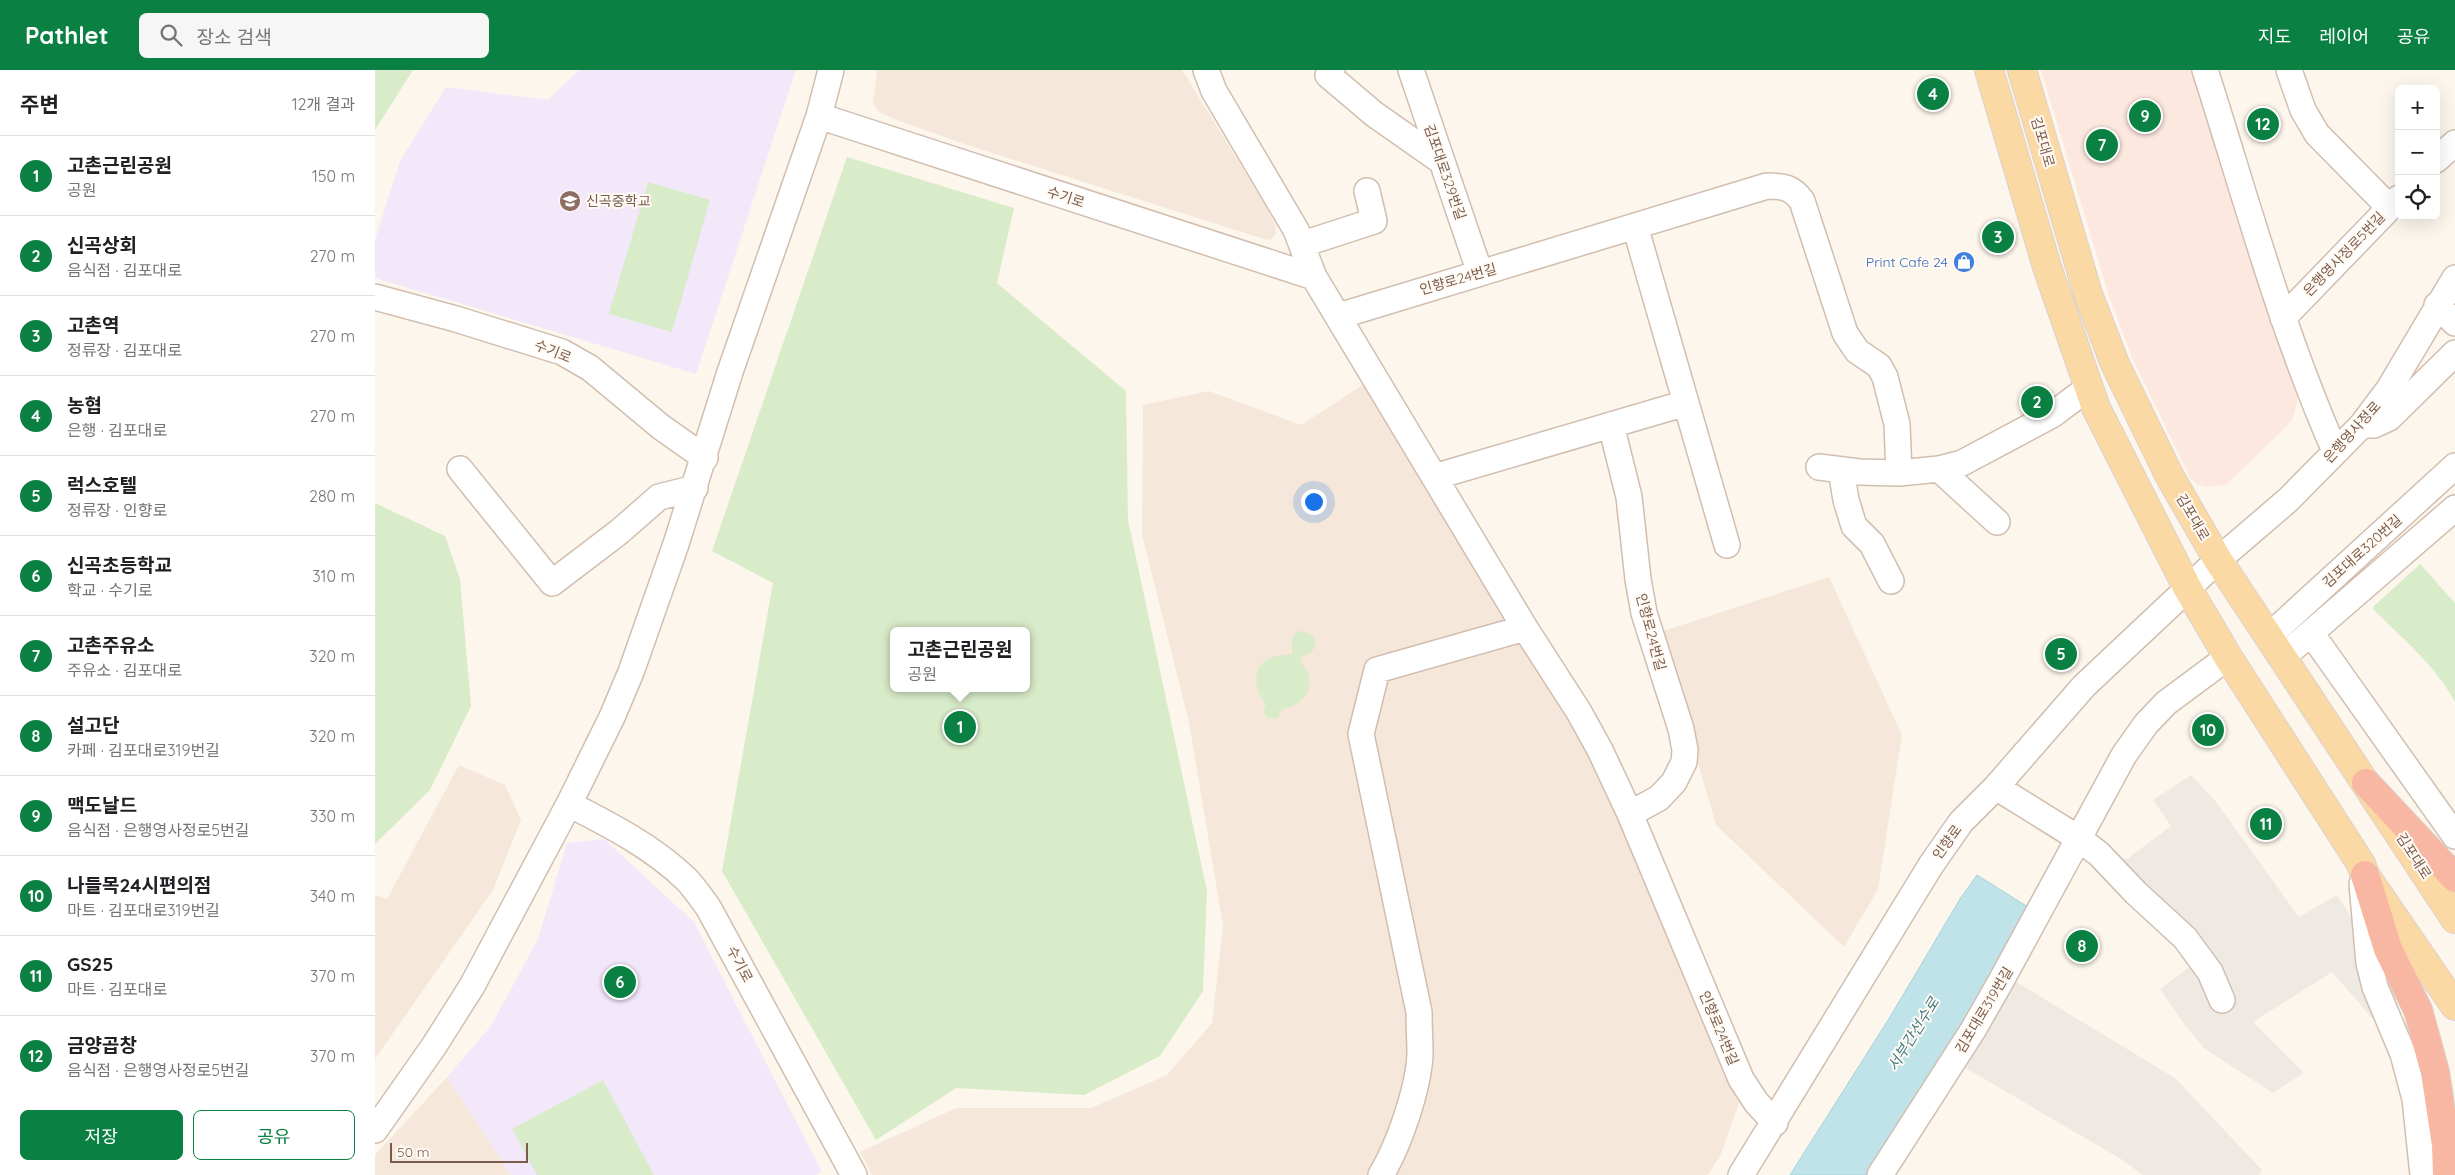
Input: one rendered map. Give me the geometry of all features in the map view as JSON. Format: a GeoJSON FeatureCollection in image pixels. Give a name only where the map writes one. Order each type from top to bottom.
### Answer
{"type":"FeatureCollection","features":[{"type":"Feature","properties":{"kind":"highway"},"geometry":{"type":"LineString","coordinates":[[2366,783],[2455,878]]}},
{"type":"Feature","properties":{"kind":"highway"},"geometry":{"type":"LineString","coordinates":[[2363,869],[2388,949],[2418,1010],[2435,1072],[2447,1145],[2447,1175]]}},
{"type":"Feature","properties":{"kind":"main road"},"geometry":{"type":"LineString","coordinates":[[1989,70],[2047,267],[2088,388],[2116,452],[2188,590],[2228,657],[2363,869],[2455,1006]]}},
{"type":"Feature","properties":{"kind":"main road","name":"김포대로"},"geometry":{"type":"LineString","coordinates":[[2023,70],[2088,294],[2115,364],[2170,477],[2218,560],[2455,919]]}},
{"type":"Feature","properties":{"kind":"street"},"geometry":{"type":"LineString","coordinates":[[375,1130],[472,986],[613,718],[631,672],[695,488],[730,372],[819,116],[831,70]]}},
{"type":"Feature","properties":{"kind":"street","name":"인향로24번길"},"geometry":{"type":"LineString","coordinates":[[1206,70],[1214,91],[1303,244],[1315,277],[1525,628],[1601,750],[1630,814],[1741,1079],[1756,1102],[1775,1123]]}},
{"type":"Feature","properties":{"kind":"street"},"geometry":{"type":"LineString","coordinates":[[1332,70],[1328,75],[1374,114],[1441,161]]}},
{"type":"Feature","properties":{"kind":"street","name":"김포대로329번길"},"geometry":{"type":"LineString","coordinates":[[1411,70],[1481,273]]}},
{"type":"Feature","properties":{"kind":"street"},"geometry":{"type":"LineString","coordinates":[[2205,70],[2301,371],[2335,451]]}},
{"type":"Feature","properties":{"kind":"street","name":"은행영사정로5번길"},"geometry":{"type":"LineString","coordinates":[[2283,318],[2394,203],[2317,134],[2303,110],[2289,70]]}},
{"type":"Feature","properties":{"kind":"street","name":"수기로"},"geometry":{"type":"LineString","coordinates":[[819,116],[1315,277]]}},
{"type":"Feature","properties":{"kind":"street"},"geometry":{"type":"LineString","coordinates":[[2440,156],[2455,143]]}},
{"type":"Feature","properties":{"kind":"street","name":"인향로24번길"},"geometry":{"type":"LineString","coordinates":[[1339,316],[1767,186],[1783,186],[1795,191],[1802,201],[1845,333],[1857,351],[1879,366],[1885,377],[1897,424],[1899,473]]}},
{"type":"Feature","properties":{"kind":"street"},"geometry":{"type":"LineString","coordinates":[[1303,244],[1374,221],[1367,191]]}},
{"type":"Feature","properties":{"kind":"street"},"geometry":{"type":"LineString","coordinates":[[1635,226],[1727,545]]}},
{"type":"Feature","properties":{"kind":"street","name":"은행영사정로"},"geometry":{"type":"LineString","coordinates":[[2218,560],[2288,500],[2361,425],[2389,389],[2437,305],[2455,278]]}},
{"type":"Feature","properties":{"kind":"street","name":"수기로"},"geometry":{"type":"LineString","coordinates":[[375,297],[455,318],[562,352],[590,368],[661,427],[705,458]]}},
{"type":"Feature","properties":{"kind":"street"},"geometry":{"type":"LineString","coordinates":[[2437,305],[2455,323]]}},
{"type":"Feature","properties":{"kind":"street"},"geometry":{"type":"LineString","coordinates":[[2361,425],[2374,425],[2389,418],[2455,353]]}},
{"type":"Feature","properties":{"kind":"street"},"geometry":{"type":"LineString","coordinates":[[1891,581],[1872,544],[1854,526],[1846,500],[1830,468],[1899,473],[1939,469],[1962,463],[2052,414],[2088,388]]}},
{"type":"Feature","properties":{"kind":"street"},"geometry":{"type":"LineString","coordinates":[[1435,477],[1686,403]]}},
{"type":"Feature","properties":{"kind":"street","name":"인향로24번길"},"geometry":{"type":"LineString","coordinates":[[1611,425],[1629,497],[1638,579],[1644,613],[1681,729],[1685,750],[1684,762],[1674,782],[1659,798],[1630,814]]}},
{"type":"Feature","properties":{"kind":"street","name":"김포대로320번길"},"geometry":{"type":"LineString","coordinates":[[2276,647],[2455,466]]}},
{"type":"Feature","properties":{"kind":"street"},"geometry":{"type":"LineString","coordinates":[[460,469],[552,583],[619,532],[659,497],[695,488]]}},
{"type":"Feature","properties":{"kind":"street"},"geometry":{"type":"LineString","coordinates":[[1939,469],[1997,522]]}},
{"type":"Feature","properties":{"kind":"street","name":"김포대로320번길"},"geometry":{"type":"LineString","coordinates":[[2276,647],[2311,633],[2455,508]]}},
{"type":"Feature","properties":{"kind":"street","name":"인향로"},"geometry":{"type":"LineString","coordinates":[[1741,1175],[1775,1123],[1931,865],[1961,822],[1996,787],[2084,686],[2218,560]]}},
{"type":"Feature","properties":{"kind":"street"},"geometry":{"type":"LineString","coordinates":[[1381,1175],[1409,1111],[1420,1048],[1419,1012],[1361,734],[1377,670],[1525,628]]}},
{"type":"Feature","properties":{"kind":"street"},"geometry":{"type":"LineString","coordinates":[[2311,633],[2455,836]]}},
{"type":"Feature","properties":{"kind":"street","name":"김포대로319번길"},"geometry":{"type":"LineString","coordinates":[[1880,1175],[1978,1022],[2039,915],[2078,838],[2124,755],[2146,724],[2167,703],[2228,657]]}},
{"type":"Feature","properties":{"kind":"street"},"geometry":{"type":"LineString","coordinates":[[1996,787],[2078,838],[2099,854],[2136,893],[2185,938],[2210,972],[2222,1000]]}},
{"type":"Feature","properties":{"kind":"street","name":"수기로"},"geometry":{"type":"LineString","coordinates":[[569,804],[621,832],[660,858],[687,880],[703,900],[726,937],[855,1175]]}},
{"type":"Feature","properties":{"kind":"street"},"geometry":{"type":"LineString","coordinates":[[2363,869],[2365,940],[2369,963],[2375,987],[2403,1054],[2415,1098],[2421,1133],[2423,1175]]}},
{"type":"Feature","properties":{"kind":"shaded area","name":"신곡중학교"},"geometry":{"type":"Polygon","coordinates":[[[579,70],[796,70],[696,374],[375,278],[375,240],[400,161],[446,87],[548,100],[579,70]]]}},
{"type":"Feature","properties":{"kind":"shaded area"},"geometry":{"type":"Polygon","coordinates":[[[877,70],[1182,70],[1265,204],[1276,227],[1276,233],[1272,239],[1267,240],[970,146],[894,119],[879,112],[873,103],[877,70]]]}},
{"type":"Feature","properties":{"kind":"shaded area"},"geometry":{"type":"Polygon","coordinates":[[[2041,70],[2192,70],[2298,399],[2293,418],[2285,428],[2227,484],[2208,487],[2199,485],[2191,479],[2133,360],[2109,296],[2041,70]]]}},
{"type":"Feature","properties":{"kind":"shaded area"},"geometry":{"type":"Polygon","coordinates":[[[1367,382],[1512,617],[1622,815],[1739,1103],[1721,1154],[1708,1175],[872,1175],[860,1152],[956,1108],[1091,1108],[1167,1075],[1212,1023],[1223,926],[1189,723],[1142,535],[1143,405],[1209,391],[1301,425],[1367,382]]]}},
{"type":"Feature","properties":{"kind":"shaded area"},"geometry":{"type":"Polygon","coordinates":[[[1829,577],[1902,735],[1878,889],[1844,947],[1716,825],[1660,632],[1829,577]]]}},
{"type":"Feature","properties":{"kind":"shaded area"},"geometry":{"type":"Polygon","coordinates":[[[459,765],[505,785],[521,820],[493,890],[375,1059],[375,895],[387,899],[459,765]]]}},
{"type":"Feature","properties":{"kind":"shaded area"},"geometry":{"type":"Polygon","coordinates":[[[2191,775],[2216,802],[2299,917],[2337,895],[2356,925],[2375,1018],[2372,1018],[2332,972],[2253,1022],[2304,1073],[2273,1093],[2204,1048],[2160,989],[2204,956],[2110,857],[2127,859],[2171,826],[2153,800],[2191,775]]]}},
{"type":"Feature","properties":{"kind":"shaded area"},"geometry":{"type":"Polygon","coordinates":[[[604,839],[694,922],[822,1172],[815,1175],[511,1175],[447,1077],[491,1026],[538,939],[567,843],[604,839]]]}},
{"type":"Feature","properties":{"kind":"shaded area"},"geometry":{"type":"Polygon","coordinates":[[[2008,977],[2175,1078],[2262,1170],[2259,1175],[2143,1175],[2121,1159],[1957,1063],[2008,977]]]}},
{"type":"Feature","properties":{"kind":"shaded area"},"geometry":{"type":"Polygon","coordinates":[[[447,1077],[511,1175],[375,1175],[375,1155],[447,1077]]]}},
{"type":"Feature","properties":{"kind":"green space"},"geometry":{"type":"Polygon","coordinates":[[[375,70],[413,70],[375,130],[375,70]]]}},
{"type":"Feature","properties":{"kind":"green space"},"geometry":{"type":"Polygon","coordinates":[[[847,157],[1014,208],[997,283],[1126,391],[1128,520],[1207,891],[1203,991],[1160,1056],[1084,1095],[956,1088],[876,1140],[722,871],[773,583],[712,551],[847,157]]]}},
{"type":"Feature","properties":{"kind":"green space"},"geometry":{"type":"Polygon","coordinates":[[[648,182],[710,200],[672,332],[609,314],[648,182]]]}},
{"type":"Feature","properties":{"kind":"green space"},"geometry":{"type":"Polygon","coordinates":[[[375,503],[445,536],[460,579],[471,706],[430,790],[375,844],[375,503]]]}},
{"type":"Feature","properties":{"kind":"green space"},"geometry":{"type":"Polygon","coordinates":[[[2420,564],[2455,603],[2455,702],[2429,665],[2373,607],[2420,564]]]}},
{"type":"Feature","properties":{"kind":"green space"},"geometry":{"type":"Polygon","coordinates":[[[1299,631],[1314,637],[1316,644],[1311,652],[1300,658],[1309,676],[1309,689],[1299,703],[1282,709],[1278,718],[1269,719],[1263,712],[1266,704],[1258,691],[1257,671],[1265,661],[1272,657],[1292,654],[1292,639],[1299,631]]]}},
{"type":"Feature","properties":{"kind":"green space"},"geometry":{"type":"Polygon","coordinates":[[[603,1080],[654,1175],[537,1175],[512,1129],[603,1080]]]}},
{"type":"Feature","properties":{"kind":"water","name":"서부간선수로"},"geometry":{"type":"Polygon","coordinates":[[[1977,875],[2028,907],[1961,1029],[1867,1175],[1790,1175],[1890,1017],[1960,899],[1977,875]]]}},
{"type":"Feature","properties":{"kind":"place","name":"농협"},"geometry":{"type":"Point","coordinates":[1933,94]}},
{"type":"Feature","properties":{"kind":"place","name":"맥도날드"},"geometry":{"type":"Point","coordinates":[2145,116]}},
{"type":"Feature","properties":{"kind":"place","name":"금양곱창"},"geometry":{"type":"Point","coordinates":[2263,124]}},
{"type":"Feature","properties":{"kind":"place","name":"고촌주유소"},"geometry":{"type":"Point","coordinates":[2102,145]}},
{"type":"Feature","properties":{"kind":"place","name":"신곡중학교"},"geometry":{"type":"Point","coordinates":[570,201]}},
{"type":"Feature","properties":{"kind":"place","name":"고촌역"},"geometry":{"type":"Point","coordinates":[1998,237]}},
{"type":"Feature","properties":{"kind":"place","name":"Print Cafe 24"},"geometry":{"type":"Point","coordinates":[1964,262]}},
{"type":"Feature","properties":{"kind":"place","name":"신곡상회"},"geometry":{"type":"Point","coordinates":[2037,402]}},
{"type":"Feature","properties":{"kind":"place","name":"럭스호텔"},"geometry":{"type":"Point","coordinates":[2061,654]}},
{"type":"Feature","properties":{"kind":"place","name":"고촌근린공원"},"geometry":{"type":"Point","coordinates":[960,727]}},
{"type":"Feature","properties":{"kind":"place","name":"나들목24시편의점"},"geometry":{"type":"Point","coordinates":[2208,730]}},
{"type":"Feature","properties":{"kind":"place","name":"GS25"},"geometry":{"type":"Point","coordinates":[2266,824]}},
{"type":"Feature","properties":{"kind":"place","name":"설고단"},"geometry":{"type":"Point","coordinates":[2082,946]}},
{"type":"Feature","properties":{"kind":"place","name":"신곡초등학교"},"geometry":{"type":"Point","coordinates":[620,982]}}]}
